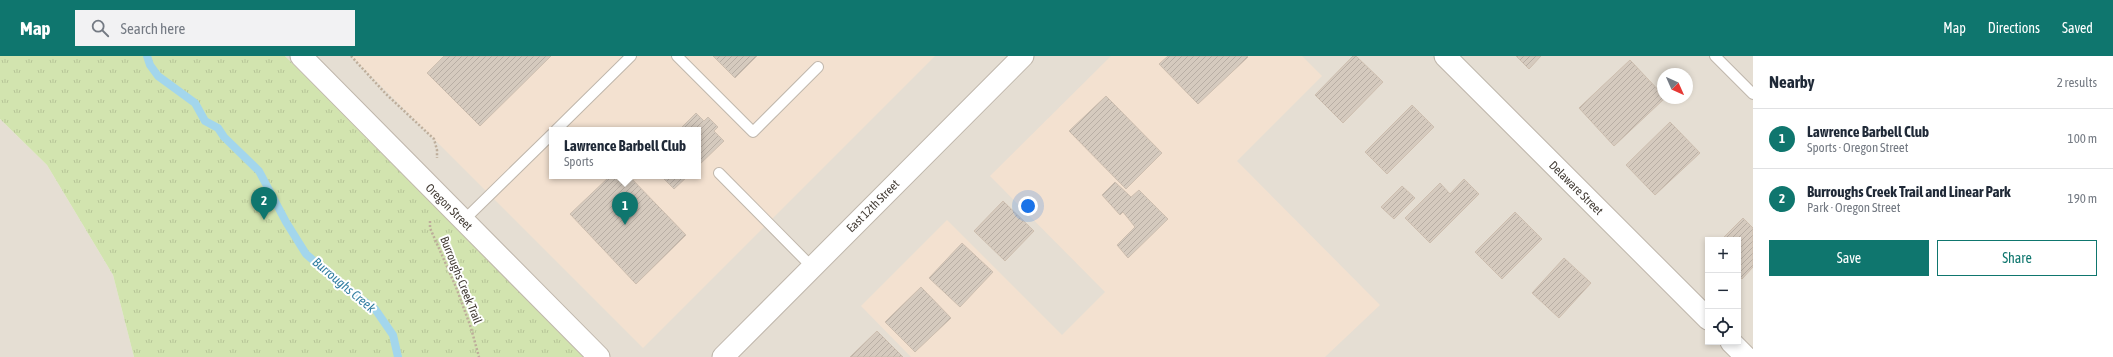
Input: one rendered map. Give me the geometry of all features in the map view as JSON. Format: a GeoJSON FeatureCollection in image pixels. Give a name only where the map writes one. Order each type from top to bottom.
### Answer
{"type":"FeatureCollection","features":[{"type":"Feature","properties":{"kind":"street","name":"Oregon Street"},"geometry":{"type":"LineString","coordinates":[[300,56],[599,357]]}},
{"type":"Feature","properties":{"kind":"street","name":"East 12th Street"},"geometry":{"type":"LineString","coordinates":[[723,357],[1023,56]]}},
{"type":"Feature","properties":{"kind":"street","name":"Delaware Street"},"geometry":{"type":"LineString","coordinates":[[1445,56],[1705,316]]}},
{"type":"Feature","properties":{"kind":"street"},"geometry":{"type":"LineString","coordinates":[[1734,345],[1746,357]]}},
{"type":"Feature","properties":{"kind":"lane"},"geometry":{"type":"LineString","coordinates":[[559,127],[631,56]]}},
{"type":"Feature","properties":{"kind":"lane"},"geometry":{"type":"LineString","coordinates":[[677,56],[753,132],[818,66]]}},
{"type":"Feature","properties":{"kind":"lane"},"geometry":{"type":"LineString","coordinates":[[1715,56],[1753,94]]}},
{"type":"Feature","properties":{"kind":"lane"},"geometry":{"type":"LineString","coordinates":[[463,221],[549,137]]}},
{"type":"Feature","properties":{"kind":"lane"},"geometry":{"type":"LineString","coordinates":[[719,173],[812,267]]}},
{"type":"Feature","properties":{"kind":"path"},"geometry":{"type":"LineString","coordinates":[[351,56],[386,94],[434,139],[437,150],[436,164]]}},
{"type":"Feature","properties":{"kind":"path","name":"Burroughs Creek Trail"},"geometry":{"type":"LineString","coordinates":[[430,215],[430,228],[456,287],[471,328],[479,357]]}},
{"type":"Feature","properties":{"kind":"shaded area"},"geometry":{"type":"Polygon","coordinates":[[[285,56],[1753,56],[1753,357],[584,357],[285,56]]]}},
{"type":"Feature","properties":{"kind":"shaded area"},"geometry":{"type":"Polygon","coordinates":[[[351,56],[935,56],[643,348],[351,56]]]}},
{"type":"Feature","properties":{"kind":"shaded area"},"geometry":{"type":"Polygon","coordinates":[[[1111,56],[1302,56],[1322,76],[1237,161],[1380,305],[1325,357],[911,357],[861,306],[947,220],[1062,335],[1105,292],[990,176],[1111,56]]]}},
{"type":"Feature","properties":{"kind":"shaded area"},"geometry":{"type":"Polygon","coordinates":[[[0,119],[47,165],[113,275],[134,357],[0,357],[0,119]]]}},
{"type":"Feature","properties":{"kind":"green space"},"geometry":{"type":"Polygon","coordinates":[[[0,56],[285,56],[584,357],[134,357],[113,275],[47,165],[0,119],[0,56]]]}},
{"type":"Feature","properties":{"kind":"building"},"geometry":{"type":"Polygon","coordinates":[[[444,56],[551,56],[480,126],[427,73],[444,56]]]}},
{"type":"Feature","properties":{"kind":"building"},"geometry":{"type":"Polygon","coordinates":[[[713,56],[757,56],[735,78],[713,56]]]}},
{"type":"Feature","properties":{"kind":"building"},"geometry":{"type":"Polygon","coordinates":[[[1168,56],[1248,57],[1198,104],[1159,64],[1168,56]]]}},
{"type":"Feature","properties":{"kind":"building"},"geometry":{"type":"Polygon","coordinates":[[[1353,56],[1356,56],[1383,82],[1343,123],[1315,95],[1353,56]]]}},
{"type":"Feature","properties":{"kind":"building"},"geometry":{"type":"Polygon","coordinates":[[[1516,56],[1541,56],[1529,69],[1516,56]]]}},
{"type":"Feature","properties":{"kind":"building"},"geometry":{"type":"Polygon","coordinates":[[[1630,60],[1657,89],[1657,104],[1659,104],[1614,146],[1579,108],[1630,60]]]}},
{"type":"Feature","properties":{"kind":"building"},"geometry":{"type":"Polygon","coordinates":[[[1106,96],[1162,153],[1126,189],[1069,131],[1106,96]]]}},
{"type":"Feature","properties":{"kind":"building"},"geometry":{"type":"Polygon","coordinates":[[[1412,105],[1434,127],[1387,174],[1365,152],[1412,105]]]}},
{"type":"Feature","properties":{"kind":"building"},"geometry":{"type":"Polygon","coordinates":[[[696,113],[704,121],[708,117],[718,127],[714,131],[724,141],[701,163],[701,127],[682,127],[696,113]]]}},
{"type":"Feature","properties":{"kind":"building"},"geometry":{"type":"Polygon","coordinates":[[[1670,122],[1700,153],[1655,195],[1626,165],[1670,122]]]}},
{"type":"Feature","properties":{"kind":"building"},"geometry":{"type":"Polygon","coordinates":[[[607,179],[632,179],[686,235],[636,284],[570,214],[607,179]]]}},
{"type":"Feature","properties":{"kind":"building"},"geometry":{"type":"Polygon","coordinates":[[[664,179],[685,179],[674,189],[664,179]]]}},
{"type":"Feature","properties":{"kind":"building"},"geometry":{"type":"Polygon","coordinates":[[[1464,179],[1479,194],[1430,243],[1405,218],[1440,183],[1450,194],[1464,179]]]}},
{"type":"Feature","properties":{"kind":"building"},"geometry":{"type":"Polygon","coordinates":[[[1115,182],[1131,197],[1139,190],[1168,219],[1128,258],[1117,245],[1135,227],[1123,212],[1120,215],[1102,195],[1115,182]]]}},
{"type":"Feature","properties":{"kind":"building"},"geometry":{"type":"Polygon","coordinates":[[[1402,186],[1415,198],[1394,219],[1381,207],[1402,186]]]}},
{"type":"Feature","properties":{"kind":"building"},"geometry":{"type":"Polygon","coordinates":[[[1003,201],[1034,231],[1005,261],[974,231],[1003,201]]]}},
{"type":"Feature","properties":{"kind":"building"},"geometry":{"type":"Polygon","coordinates":[[[1515,212],[1542,239],[1502,279],[1475,252],[1515,212]]]}},
{"type":"Feature","properties":{"kind":"building"},"geometry":{"type":"Polygon","coordinates":[[[1743,218],[1753,228],[1753,267],[1742,279],[1741,237],[1724,237],[1743,218]]]}},
{"type":"Feature","properties":{"kind":"building"},"geometry":{"type":"Polygon","coordinates":[[[962,243],[993,272],[960,307],[929,278],[962,243]]]}},
{"type":"Feature","properties":{"kind":"building"},"geometry":{"type":"Polygon","coordinates":[[[1564,258],[1591,283],[1559,318],[1532,293],[1564,258]]]}},
{"type":"Feature","properties":{"kind":"building"},"geometry":{"type":"Polygon","coordinates":[[[921,287],[951,318],[915,352],[885,322],[921,287]]]}},
{"type":"Feature","properties":{"kind":"building"},"geometry":{"type":"Polygon","coordinates":[[[877,331],[903,357],[850,357],[877,331]]]}},
{"type":"Feature","properties":{"kind":"waterway","name":"Burroughs Creek"},"geometry":{"type":"LineString","coordinates":[[147,56],[150,65],[158,76],[195,103],[205,121],[218,128],[224,137],[259,171],[286,222],[306,254],[344,287],[375,309],[393,335],[398,357]]}},
{"type":"Feature","properties":{"kind":"place","name":"Burroughs Creek Trail and Linear Park"},"geometry":{"type":"Point","coordinates":[264,220]}},
{"type":"Feature","properties":{"kind":"place","name":"Lawrence Barbell Club"},"geometry":{"type":"Point","coordinates":[625,225]}}]}
